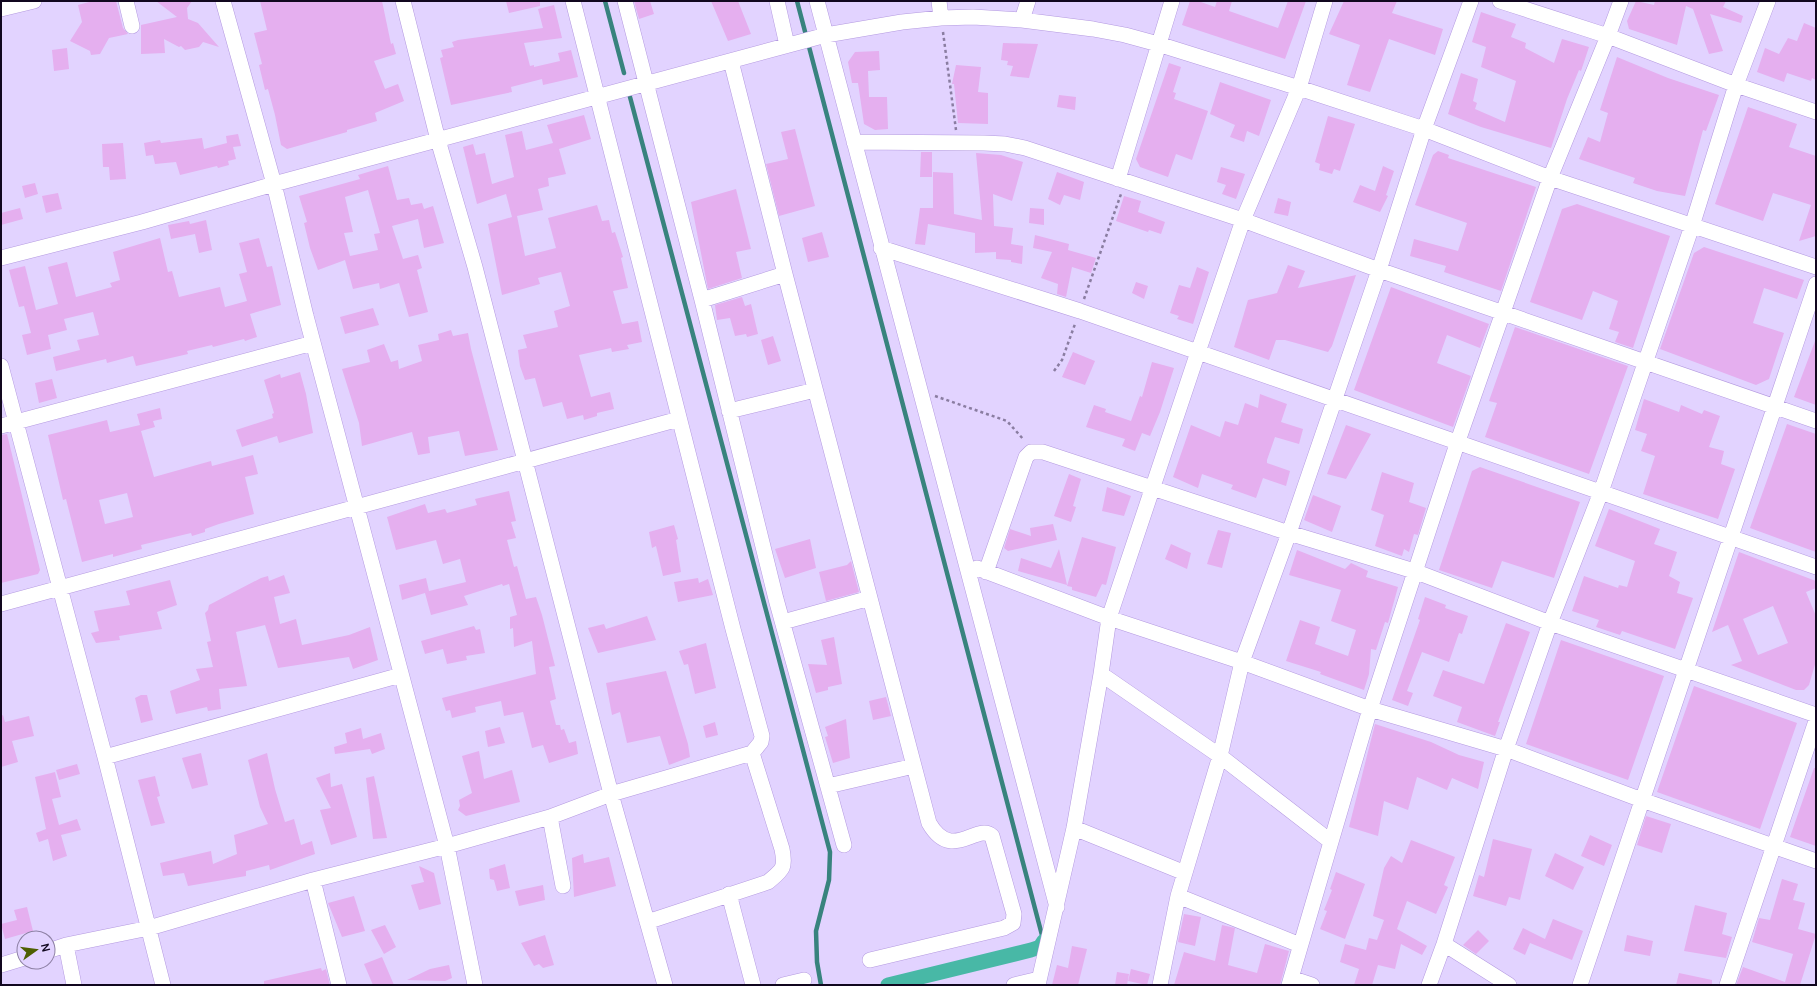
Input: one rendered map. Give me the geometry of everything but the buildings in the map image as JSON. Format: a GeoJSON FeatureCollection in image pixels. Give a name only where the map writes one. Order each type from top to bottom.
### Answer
{"type":"FeatureCollection","features":[{"type":"Feature","properties":{"kind":"street"},"geometry":{"type":"LineString","coordinates":[[1,9],[34,1]]}},
{"type":"Feature","properties":{"kind":"street"},"geometry":{"type":"LineString","coordinates":[[126,1],[132,26]]}},
{"type":"Feature","properties":{"kind":"street"},"geometry":{"type":"LineString","coordinates":[[223,1],[274,184],[313,343],[447,846],[475,985]]}},
{"type":"Feature","properties":{"kind":"street"},"geometry":{"type":"LineString","coordinates":[[403,1],[438,140],[476,267],[611,794],[665,985]]}},
{"type":"Feature","properties":{"kind":"street"},"geometry":{"type":"LineString","coordinates":[[56,948],[149,928],[313,880],[447,846],[550,817],[611,794],[752,752],[761,742],[762,736],[732,629],[573,1]]}},
{"type":"Feature","properties":{"kind":"street"},"geometry":{"type":"LineString","coordinates":[[625,1],[783,622],[844,845]]}},
{"type":"Feature","properties":{"kind":"street"},"geometry":{"type":"LineString","coordinates":[[777,1],[793,44]]}},
{"type":"Feature","properties":{"kind":"street"},"geometry":{"type":"LineString","coordinates":[[816,1],[822,36],[854,142],[1057,907]]}},
{"type":"Feature","properties":{"kind":"street"},"geometry":{"type":"LineString","coordinates":[[939,1],[941,18]]}},
{"type":"Feature","properties":{"kind":"street"},"geometry":{"type":"LineString","coordinates":[[1022,20],[1028,1]]}},
{"type":"Feature","properties":{"kind":"street"},"geometry":{"type":"LineString","coordinates":[[1122,180],[1158,44],[1172,1]]}},
{"type":"Feature","properties":{"kind":"street"},"geometry":{"type":"LineString","coordinates":[[1014,985],[1039,982],[1074,828],[1110,618],[1243,220],[1299,88],[1325,1]]}},
{"type":"Feature","properties":{"kind":"street"},"geometry":{"type":"LineString","coordinates":[[1160,985],[1178,896],[1220,756],[1242,662],[1335,400],[1379,270],[1424,129],[1471,1]]}},
{"type":"Feature","properties":{"kind":"street"},"geometry":{"type":"LineString","coordinates":[[1500,1],[1608,36],[1736,85],[1816,112]]}},
{"type":"Feature","properties":{"kind":"street"},"geometry":{"type":"LineString","coordinates":[[1312,985],[1290,981],[1370,709],[1414,571],[1458,441],[1550,178],[1608,36],[1620,1]]}},
{"type":"Feature","properties":{"kind":"street"},"geometry":{"type":"LineString","coordinates":[[1429,985],[1444,944],[1506,748],[1550,623],[1601,492],[1692,226],[1736,85],[1768,1]]}},
{"type":"Feature","properties":{"kind":"street"},"geometry":{"type":"LineString","coordinates":[[1,258],[142,222],[274,184],[822,36],[902,22],[941,18],[1022,20],[1093,29],[1158,44],[1424,129],[1550,178],[1816,267]]}},
{"type":"Feature","properties":{"kind":"street"},"geometry":{"type":"LineString","coordinates":[[731,61],[815,390],[927,816],[934,831],[942,838],[952,842],[984,833],[992,836],[1014,914],[1013,923],[1004,928],[870,960]]}},
{"type":"Feature","properties":{"kind":"street"},"geometry":{"type":"LineString","coordinates":[[854,142],[958,142],[1005,144],[1025,148],[1243,220],[1379,270],[1816,420]]}},
{"type":"Feature","properties":{"kind":"street"},"geometry":{"type":"LineString","coordinates":[[881,248],[1080,311],[1335,400],[1458,441],[1816,567]]}},
{"type":"Feature","properties":{"kind":"street"},"geometry":{"type":"LineString","coordinates":[[702,300],[785,274]]}},
{"type":"Feature","properties":{"kind":"street"},"geometry":{"type":"LineString","coordinates":[[1580,985],[1816,284]]}},
{"type":"Feature","properties":{"kind":"street"},"geometry":{"type":"LineString","coordinates":[[8,424],[313,343]]}},
{"type":"Feature","properties":{"kind":"street"},"geometry":{"type":"LineString","coordinates":[[1,366],[8,424],[60,588],[163,985]]}},
{"type":"Feature","properties":{"kind":"street"},"geometry":{"type":"LineString","coordinates":[[729,411],[815,390]]}},
{"type":"Feature","properties":{"kind":"street"},"geometry":{"type":"LineString","coordinates":[[1,604],[679,419]]}},
{"type":"Feature","properties":{"kind":"street"},"geometry":{"type":"LineString","coordinates":[[986,572],[1026,457],[1031,452],[1043,452],[1289,533],[1414,571],[1550,623],[1816,715]]}},
{"type":"Feature","properties":{"kind":"street"},"geometry":{"type":"LineString","coordinates":[[966,563],[986,572],[1110,618],[1242,662],[1370,709],[1506,748],[1642,800],[1816,861]]}},
{"type":"Feature","properties":{"kind":"street"},"geometry":{"type":"LineString","coordinates":[[783,622],[870,598]]}},
{"type":"Feature","properties":{"kind":"street"},"geometry":{"type":"LineString","coordinates":[[105,757],[401,674]]}},
{"type":"Feature","properties":{"kind":"street"},"geometry":{"type":"LineString","coordinates":[[1101,674],[1220,756],[1330,841]]}},
{"type":"Feature","properties":{"kind":"street"},"geometry":{"type":"LineString","coordinates":[[1727,985],[1816,721]]}},
{"type":"Feature","properties":{"kind":"street"},"geometry":{"type":"LineString","coordinates":[[647,922],[768,882],[782,870],[785,862],[752,752]]}},
{"type":"Feature","properties":{"kind":"street"},"geometry":{"type":"LineString","coordinates":[[828,786],[914,766]]}},
{"type":"Feature","properties":{"kind":"street"},"geometry":{"type":"LineString","coordinates":[[550,817],[563,886]]}},
{"type":"Feature","properties":{"kind":"street"},"geometry":{"type":"LineString","coordinates":[[1074,828],[1185,873]]}},
{"type":"Feature","properties":{"kind":"street"},"geometry":{"type":"LineString","coordinates":[[313,880],[339,985]]}},
{"type":"Feature","properties":{"kind":"street"},"geometry":{"type":"LineString","coordinates":[[729,894],[753,985]]}},
{"type":"Feature","properties":{"kind":"street"},"geometry":{"type":"LineString","coordinates":[[1178,896],[1300,945]]}},
{"type":"Feature","properties":{"kind":"street"},"geometry":{"type":"LineString","coordinates":[[1444,944],[1509,985]]}},
{"type":"Feature","properties":{"kind":"street"},"geometry":{"type":"LineString","coordinates":[[66,945],[74,985]]}},
{"type":"Feature","properties":{"kind":"street"},"geometry":{"type":"LineString","coordinates":[[1,966],[16,961]]}},
{"type":"Feature","properties":{"kind":"street"},"geometry":{"type":"LineString","coordinates":[[783,985],[804,980]]}},
{"type":"Feature","properties":{"kind":"path"},"geometry":{"type":"LineString","coordinates":[[941,18],[958,142]]}},
{"type":"Feature","properties":{"kind":"path"},"geometry":{"type":"LineString","coordinates":[[1054,371],[1062,360],[1080,311],[1122,180]]}},
{"type":"Feature","properties":{"kind":"path"},"geometry":{"type":"LineString","coordinates":[[920,390],[1007,421],[1021,435],[1031,452]]}},
{"type":"Feature","properties":{"kind":"waterway"},"geometry":{"type":"LineString","coordinates":[[605,1],[624,73]]}},
{"type":"Feature","properties":{"kind":"waterway"},"geometry":{"type":"LineString","coordinates":[[797,1],[1043,939]]}},
{"type":"Feature","properties":{"kind":"waterway"},"geometry":{"type":"LineString","coordinates":[[630,97],[830,852],[829,880],[816,931],[817,962],[821,985]]}},
{"type":"Feature","properties":{"kind":"waterway"},"geometry":{"type":"LineString","coordinates":[[888,985],[1031,950],[1040,947],[1044,941]]}}]}
